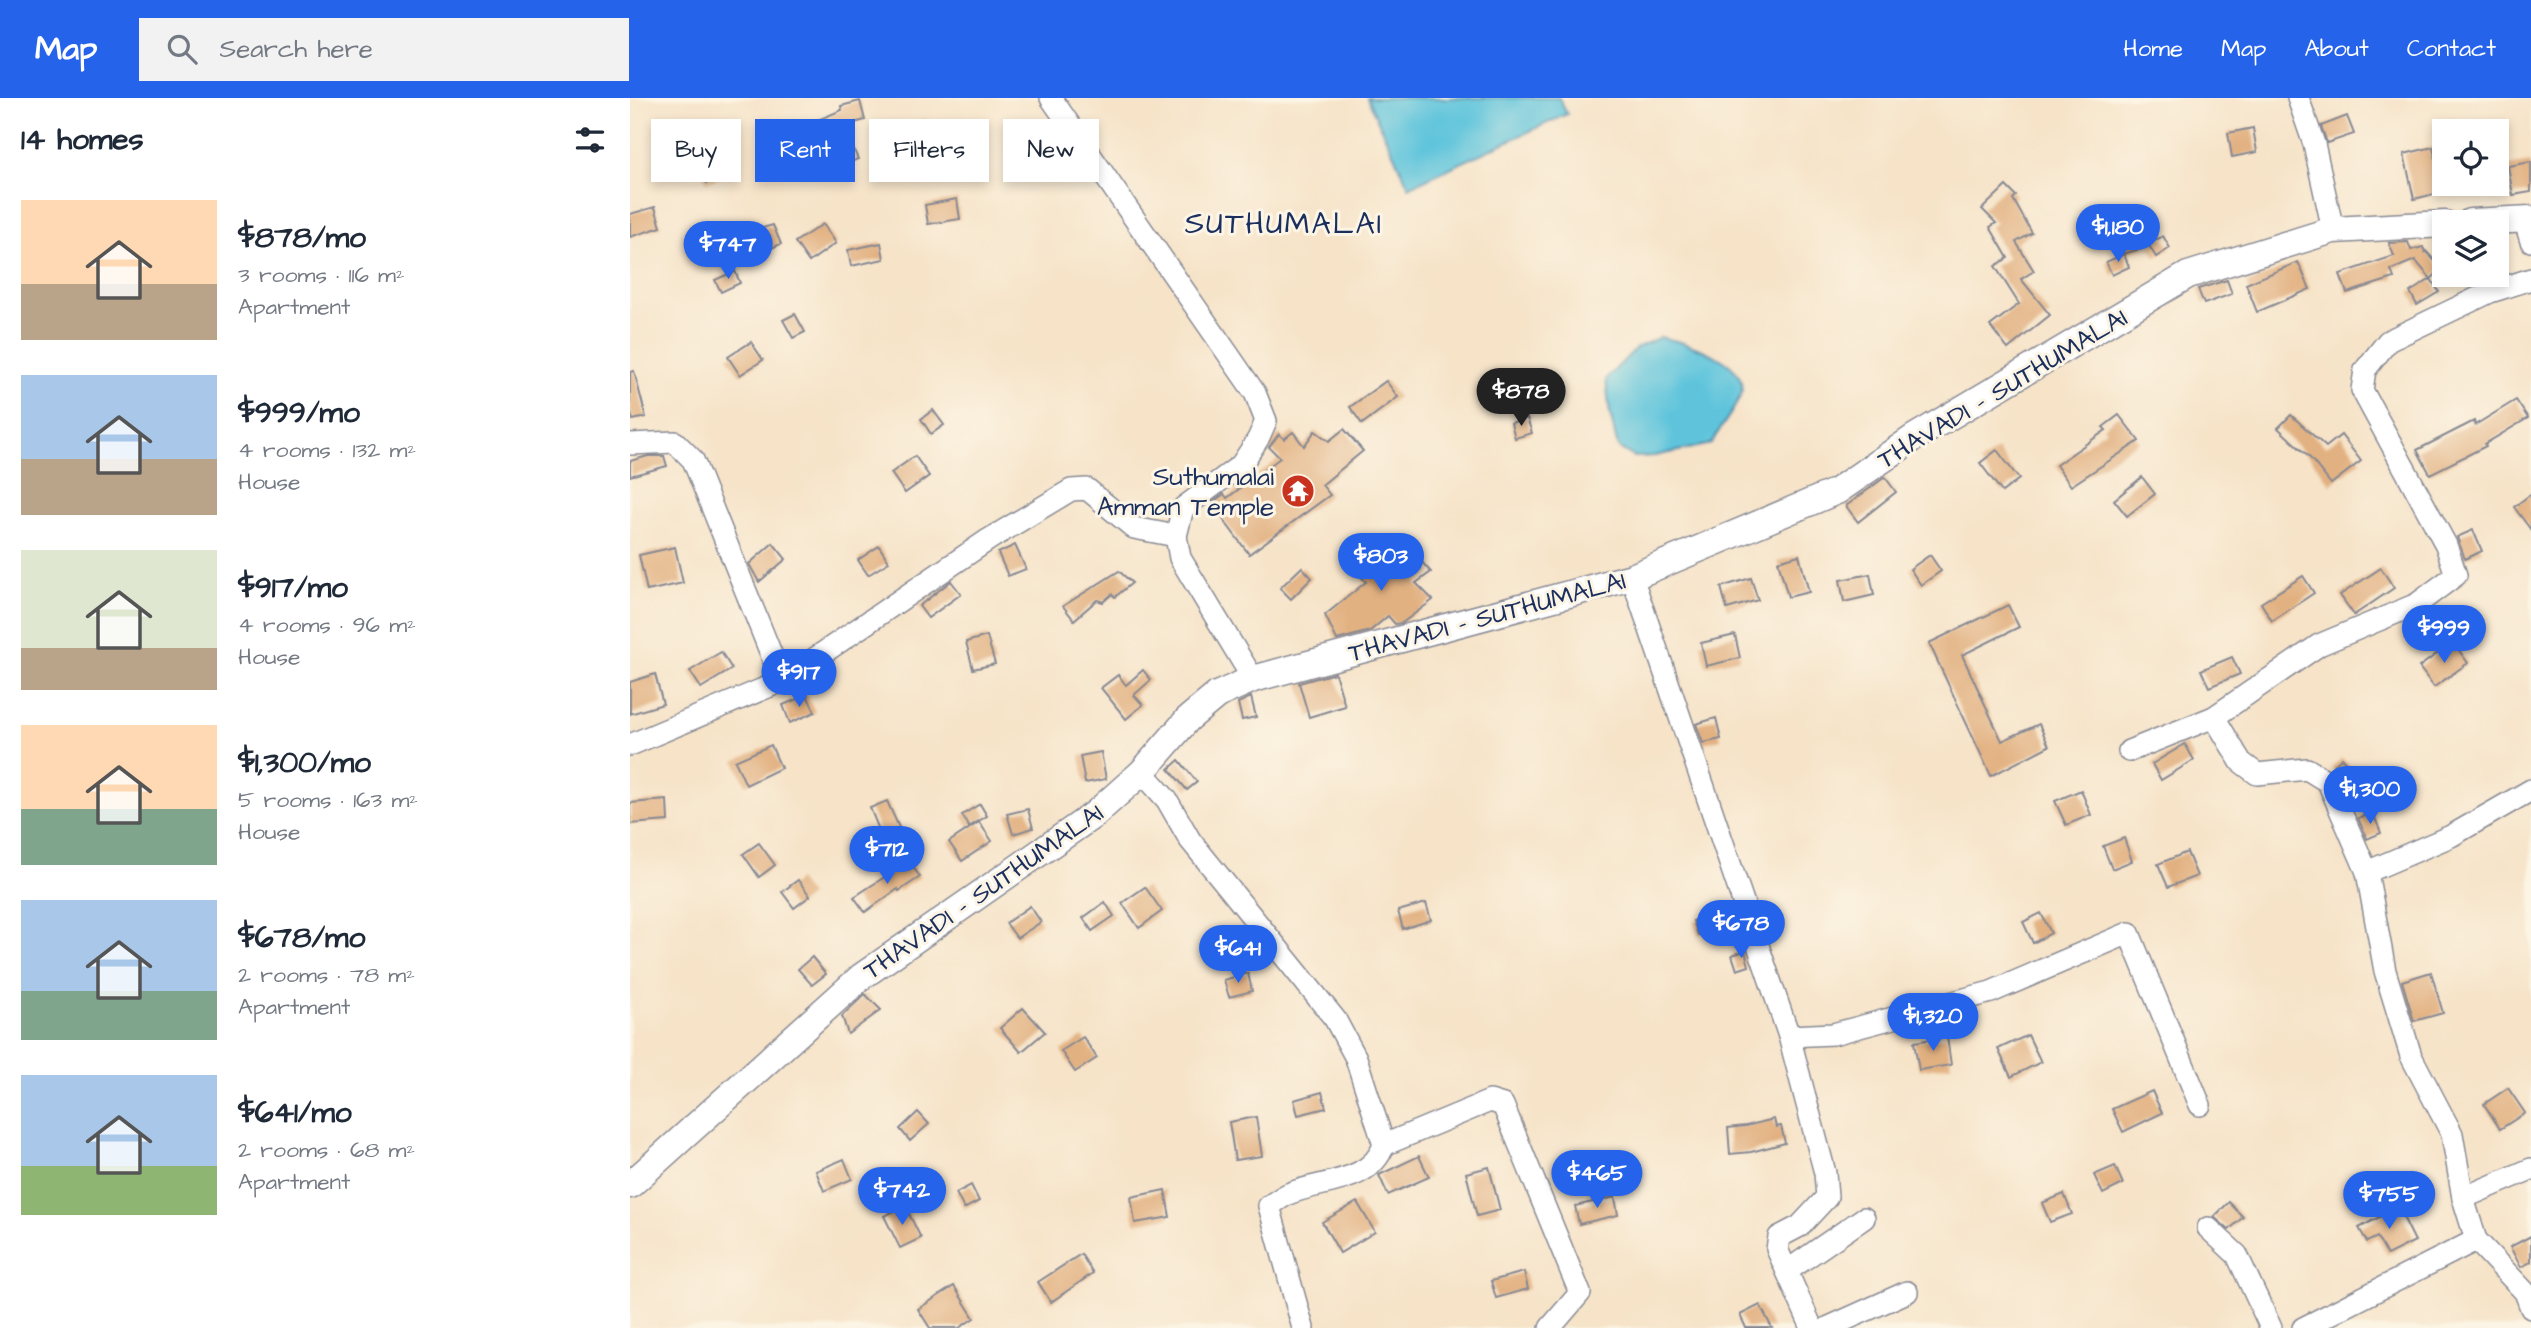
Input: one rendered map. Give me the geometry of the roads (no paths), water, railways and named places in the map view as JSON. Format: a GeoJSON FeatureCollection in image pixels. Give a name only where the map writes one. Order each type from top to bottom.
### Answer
{"type":"FeatureCollection","features":[{"type":"Feature","properties":{"kind":"main road","name":"THAVADI - SUTHUMALAI"},"geometry":{"type":"LineString","coordinates":[[630,1185],[861,977],[1095,814],[1142,772],[1188,719],[1217,695],[1253,679],[1632,577],[1837,491],[1915,437],[2188,275],[2333,230],[2432,225]]}},
{"type":"Feature","properties":{"kind":"main road"},"geometry":{"type":"LineString","coordinates":[[2509,225],[2529,226]]}},
{"type":"Feature","properties":{"kind":"street"},"geometry":{"type":"LineString","coordinates":[[1051,98],[1255,393],[1266,421],[1241,465],[1183,508],[1176,536],[1180,558],[1253,679]]}},
{"type":"Feature","properties":{"kind":"street"},"geometry":{"type":"LineString","coordinates":[[2298,98],[2314,144],[2333,230]]}},
{"type":"Feature","properties":{"kind":"street"},"geometry":{"type":"LineString","coordinates":[[2129,751],[2214,717],[2319,645],[2417,604],[2456,575],[2446,545],[2362,390],[2365,370],[2388,341],[2490,292],[2531,279]]}},
{"type":"Feature","properties":{"kind":"street"},"geometry":{"type":"LineString","coordinates":[[630,444],[675,442],[693,460],[782,681]]}},
{"type":"Feature","properties":{"kind":"street"},"geometry":{"type":"LineString","coordinates":[[630,745],[782,681],[988,540],[1071,490],[1087,489],[1134,528],[1176,536]]}},
{"type":"Feature","properties":{"kind":"street"},"geometry":{"type":"LineString","coordinates":[[1632,577],[1789,1036],[1825,1172],[1827,1197],[1800,1226],[1779,1237],[1777,1249],[1812,1328]]}},
{"type":"Feature","properties":{"kind":"street"},"geometry":{"type":"LineString","coordinates":[[2214,717],[2241,762],[2257,774],[2307,769],[2328,782],[2367,873],[2385,971],[2411,1056],[2452,1134],[2463,1198],[2476,1240],[2525,1292],[2531,1308]]}},
{"type":"Feature","properties":{"kind":"street"},"geometry":{"type":"LineString","coordinates":[[1142,772],[1167,800],[1190,840],[1335,1019],[1356,1058],[1384,1145],[1379,1159],[1355,1176],[1287,1194],[1269,1206],[1303,1328]]}},
{"type":"Feature","properties":{"kind":"street"},"geometry":{"type":"LineString","coordinates":[[2367,873],[2451,836],[2531,790]]}},
{"type":"Feature","properties":{"kind":"street"},"geometry":{"type":"LineString","coordinates":[[1789,1036],[1833,1034],[1991,992],[2129,933],[2200,1105]]}},
{"type":"Feature","properties":{"kind":"street"},"geometry":{"type":"LineString","coordinates":[[1384,1145],[1490,1101],[1503,1105],[1580,1293],[1550,1328]]}},
{"type":"Feature","properties":{"kind":"street"},"geometry":{"type":"LineString","coordinates":[[2463,1198],[2531,1169]]}},
{"type":"Feature","properties":{"kind":"street"},"geometry":{"type":"LineString","coordinates":[[1787,1271],[1864,1217]]}},
{"type":"Feature","properties":{"kind":"street"},"geometry":{"type":"LineString","coordinates":[[2208,1228],[2237,1255],[2271,1328]]}},
{"type":"Feature","properties":{"kind":"street"},"geometry":{"type":"LineString","coordinates":[[2303,1328],[2476,1240]]}},
{"type":"Feature","properties":{"kind":"street"},"geometry":{"type":"LineString","coordinates":[[1827,1328],[1907,1292]]}},
{"type":"Feature","properties":{"kind":"water"},"geometry":{"type":"Polygon","coordinates":[[[1367,98],[1559,98],[1567,114],[1409,187],[1367,98]]]}},
{"type":"Feature","properties":{"kind":"water"},"geometry":{"type":"Polygon","coordinates":[[[1660,337],[1714,355],[1727,364],[1737,373],[1742,384],[1740,397],[1711,444],[1655,456],[1634,457],[1618,447],[1610,414],[1606,379],[1636,348],[1660,337]]]}},
{"type":"Feature","properties":{"kind":"place","name":"Suthumalai Amman Temple"},"geometry":{"type":"Point","coordinates":[1298,491]}},
{"type":"Feature","properties":{"kind":"district","name":"SUTHUMALAI"},"geometry":{"type":"Point","coordinates":[1284,223]}}]}
